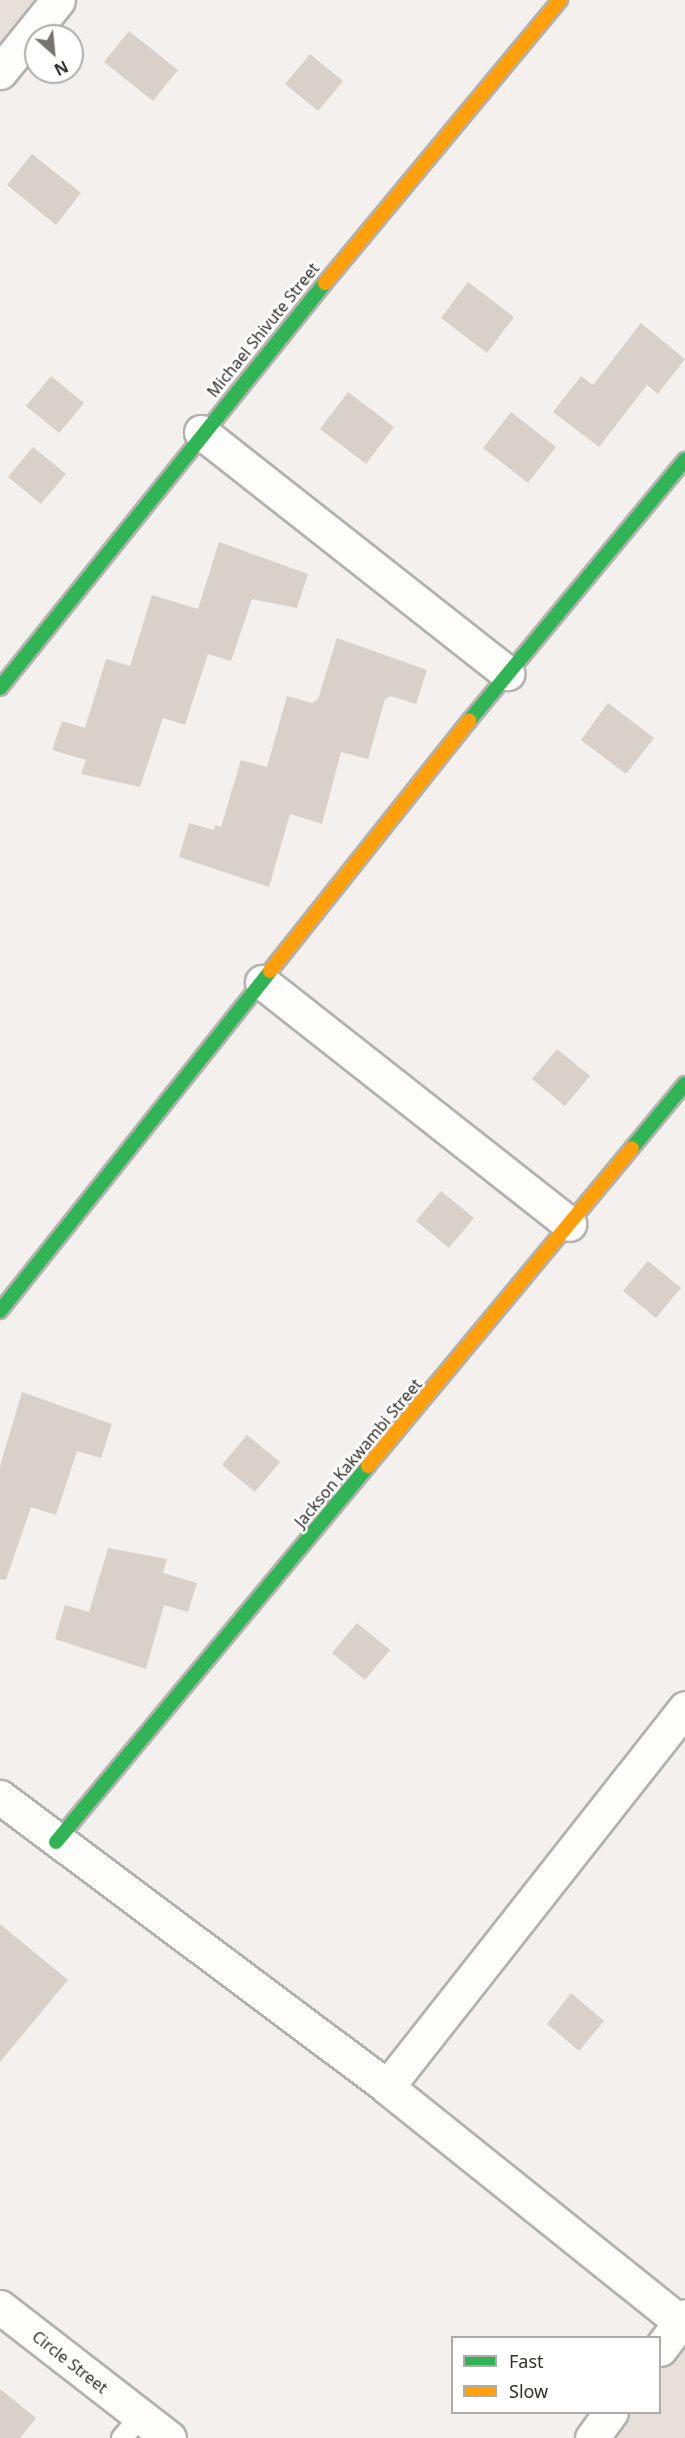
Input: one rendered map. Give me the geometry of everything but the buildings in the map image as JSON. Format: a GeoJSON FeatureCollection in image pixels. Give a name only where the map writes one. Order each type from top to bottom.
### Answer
{"type":"FeatureCollection","features":[{"type":"Feature","properties":{"kind":"street"},"geometry":{"type":"LineString","coordinates":[[0,72],[58,0]]}},
{"type":"Feature","properties":{"kind":"street","name":"Michael Shivute Street"},"geometry":{"type":"LineString","coordinates":[[0,688],[201,432],[560,0]]}},
{"type":"Feature","properties":{"kind":"street"},"geometry":{"type":"LineString","coordinates":[[201,432],[507,673]]}},
{"type":"Feature","properties":{"kind":"street"},"geometry":{"type":"LineString","coordinates":[[0,1311],[507,673],[685,459]]}},
{"type":"Feature","properties":{"kind":"street"},"geometry":{"type":"LineString","coordinates":[[262,982],[569,1224]]}},
{"type":"Feature","properties":{"kind":"street","name":"Jackson Kakwambi Street"},"geometry":{"type":"LineString","coordinates":[[56,1842],[685,1084]]}},
{"type":"Feature","properties":{"kind":"street"},"geometry":{"type":"LineString","coordinates":[[387,2087],[685,1708]]}},
{"type":"Feature","properties":{"kind":"street"},"geometry":{"type":"LineString","coordinates":[[0,1797],[56,1842],[387,2087],[682,2319],[661,2348]]}},
{"type":"Feature","properties":{"kind":"street","name":"Circle Street"},"geometry":{"type":"LineString","coordinates":[[0,2307],[131,2427],[169,2438]]}},
{"type":"Feature","properties":{"kind":"street"},"geometry":{"type":"LineString","coordinates":[[592,2438],[610,2414]]}},
{"type":"Feature","properties":{"kind":"shaded area"},"geometry":{"type":"Polygon","coordinates":[[[0,0],[58,0],[39,24],[24,24],[24,42],[0,72],[0,0]]]}},
{"type":"Feature","properties":{"kind":"shaded area"},"geometry":{"type":"Polygon","coordinates":[[[685,2316],[685,2438],[592,2438],[610,2414],[661,2414],[661,2348],[685,2316]]]}},
{"type":"Feature","properties":{"kind":"traffic: fast"},"geometry":{"type":"LineString","coordinates":[[0,688],[325,283]]}},
{"type":"Feature","properties":{"kind":"traffic: fast"},"geometry":{"type":"LineString","coordinates":[[469,721],[685,460]]}},
{"type":"Feature","properties":{"kind":"traffic: fast"},"geometry":{"type":"LineString","coordinates":[[0,1311],[270,971]]}},
{"type":"Feature","properties":{"kind":"traffic: fast"},"geometry":{"type":"LineString","coordinates":[[632,1148],[685,1084]]}},
{"type":"Feature","properties":{"kind":"traffic: fast"},"geometry":{"type":"LineString","coordinates":[[56,1842],[368,1466]]}},
{"type":"Feature","properties":{"kind":"traffic: slow"},"geometry":{"type":"LineString","coordinates":[[325,283],[560,0]]}},
{"type":"Feature","properties":{"kind":"traffic: slow"},"geometry":{"type":"LineString","coordinates":[[270,971],[469,721]]}},
{"type":"Feature","properties":{"kind":"traffic: slow"},"geometry":{"type":"LineString","coordinates":[[368,1466],[632,1148]]}}]}
